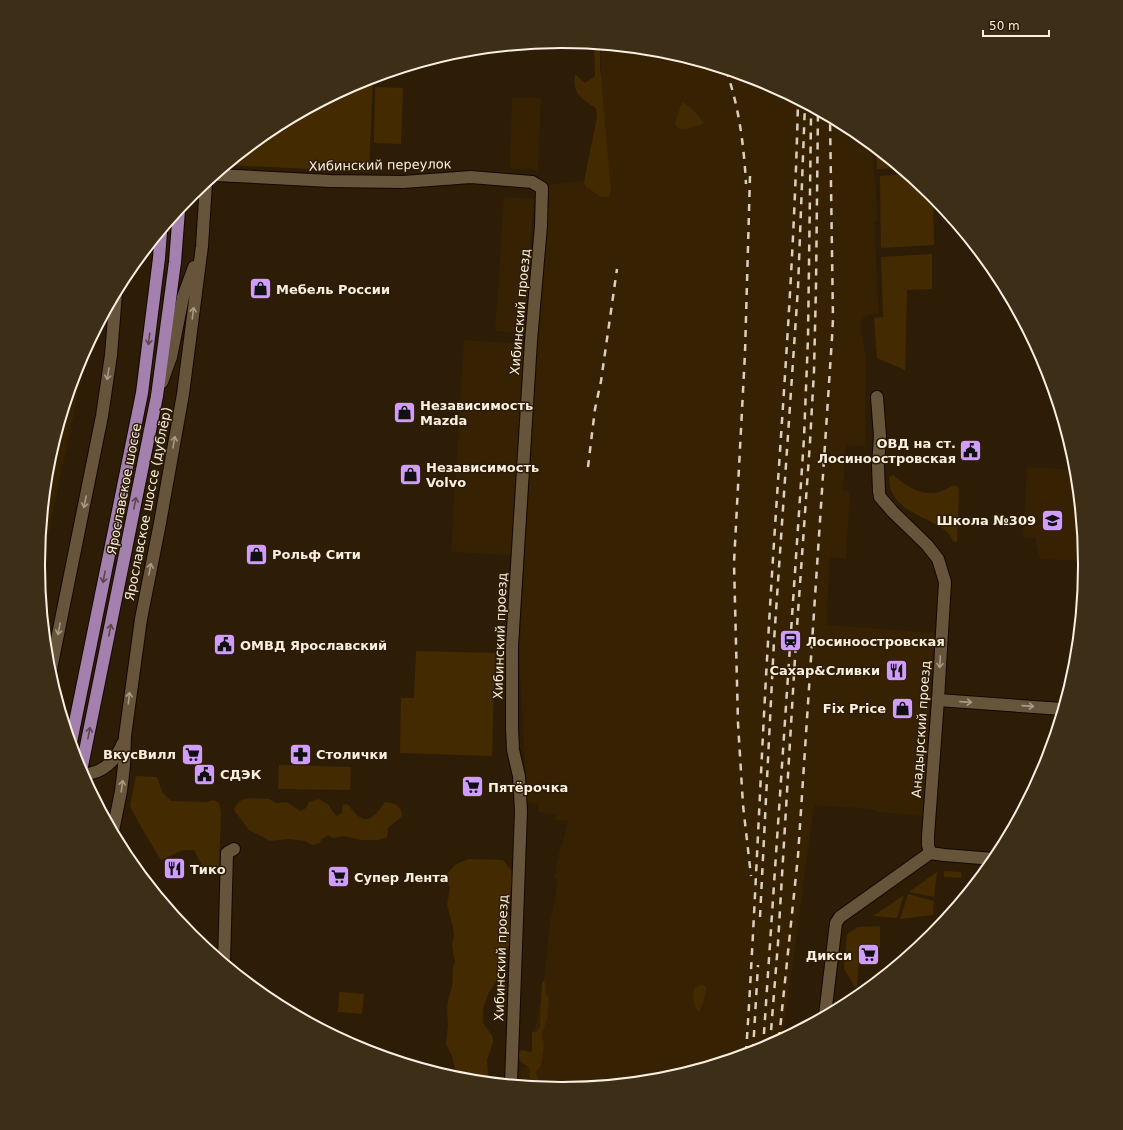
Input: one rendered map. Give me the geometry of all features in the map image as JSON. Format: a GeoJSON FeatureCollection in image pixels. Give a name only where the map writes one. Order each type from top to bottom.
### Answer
{"type":"FeatureCollection","features":[{"type":"Feature","properties":{"kind":"main road","name":"Ярославское шоссе"},"geometry":{"type":"LineString","coordinates":[[83,761],[157,396],[175,262],[178,218]]}},
{"type":"Feature","properties":{"kind":"main road","name":"Ярославское шоссе"},"geometry":{"type":"LineString","coordinates":[[73,733],[142,393],[160,240]]}},
{"type":"Feature","properties":{"kind":"street","name":"Хибинский переулок"},"geometry":{"type":"LineString","coordinates":[[224,174],[330,181],[403,182],[471,178],[532,182],[542,188]]}},
{"type":"Feature","properties":{"kind":"street","name":"Хибинский проезд"},"geometry":{"type":"LineString","coordinates":[[511,1079],[521,810],[519,776],[513,750],[512,646],[530,348],[541,226],[542,188]]}},
{"type":"Feature","properties":{"kind":"street","name":"Ярославское шоссе (дублёр)"},"geometry":{"type":"LineString","coordinates":[[113,821],[121,791],[125,736],[141,619],[183,394],[202,246],[205,191]]}},
{"type":"Feature","properties":{"kind":"street"},"geometry":{"type":"LineString","coordinates":[[157,396],[171,356],[183,297],[202,246]]}},
{"type":"Feature","properties":{"kind":"street"},"geometry":{"type":"LineString","coordinates":[[53,657],[102,416],[111,355],[115,305]]}},
{"type":"Feature","properties":{"kind":"street","name":"Анадырский проезд"},"geometry":{"type":"LineString","coordinates":[[877,396],[880,436],[879,492],[886,504],[928,545],[938,558],[945,582],[928,836],[930,853]]}},
{"type":"Feature","properties":{"kind":"street"},"geometry":{"type":"LineString","coordinates":[[938,700],[1057,709]]}},
{"type":"Feature","properties":{"kind":"street"},"geometry":{"type":"LineString","coordinates":[[89,773],[97,772],[106,767],[115,758],[125,736]]}},
{"type":"Feature","properties":{"kind":"street"},"geometry":{"type":"LineString","coordinates":[[224,956],[227,853],[234,850]]}},
{"type":"Feature","properties":{"kind":"street"},"geometry":{"type":"LineString","coordinates":[[826,1008],[836,923],[840,916],[930,853],[944,856],[986,859]]}},
{"type":"Feature","properties":{"kind":"shaded area"},"geometry":{"type":"Polygon","coordinates":[[[594,50],[600,50],[600,67],[611,191],[608,197],[601,197],[585,186],[584,181],[597,117],[596,108],[582,99],[577,91],[574,81],[575,74],[585,83],[595,76],[594,50]]]}},
{"type":"Feature","properties":{"kind":"shaded area"},"geometry":{"type":"Polygon","coordinates":[[[601,51],[662,58],[728,76],[790,102],[820,118],[873,153],[878,221],[874,221],[879,314],[871,314],[863,318],[861,324],[866,361],[865,446],[846,444],[843,491],[850,491],[846,558],[830,558],[826,625],[934,633],[923,816],[879,812],[871,809],[814,805],[783,1031],[728,1054],[662,1072],[629,1077],[562,1082],[528,1080],[520,1079],[521,1067],[529,1067],[558,879],[554,878],[557,869],[555,868],[569,820],[555,820],[556,815],[538,811],[539,805],[527,802],[519,658],[545,185],[601,179],[601,51]]]}},
{"type":"Feature","properties":{"kind":"shaded area"},"geometry":{"type":"Polygon","coordinates":[[[373,85],[369,172],[235,165],[247,155],[303,118],[333,102],[373,85]]]}},
{"type":"Feature","properties":{"kind":"shaded area"},"geometry":{"type":"Polygon","coordinates":[[[375,87],[403,88],[401,144],[374,143],[375,87]]]}},
{"type":"Feature","properties":{"kind":"shaded area"},"geometry":{"type":"Polygon","coordinates":[[[512,97],[541,98],[538,170],[510,168],[512,97]]]}},
{"type":"Feature","properties":{"kind":"shaded area"},"geometry":{"type":"Polygon","coordinates":[[[682,102],[697,114],[703,124],[686,129],[678,128],[675,124],[682,102]]]}},
{"type":"Feature","properties":{"kind":"shaded area"},"geometry":{"type":"Polygon","coordinates":[[[876,155],[892,168],[877,169],[876,155]]]}},
{"type":"Feature","properties":{"kind":"shaded area"},"geometry":{"type":"Polygon","coordinates":[[[899,175],[933,206],[934,245],[881,248],[880,176],[899,175]]]}},
{"type":"Feature","properties":{"kind":"shaded area"},"geometry":{"type":"Polygon","coordinates":[[[504,197],[534,199],[525,333],[495,331],[504,197]]]}},
{"type":"Feature","properties":{"kind":"shaded area"},"geometry":{"type":"Polygon","coordinates":[[[932,254],[932,289],[907,290],[905,370],[877,358],[874,318],[883,317],[881,257],[932,254]]]}},
{"type":"Feature","properties":{"kind":"shaded area"},"geometry":{"type":"Polygon","coordinates":[[[464,340],[524,344],[511,555],[451,552],[464,340]]]}},
{"type":"Feature","properties":{"kind":"shaded area"},"geometry":{"type":"Polygon","coordinates":[[[82,372],[46,545],[49,498],[55,464],[72,399],[82,372]]]}},
{"type":"Feature","properties":{"kind":"shaded area"},"geometry":{"type":"Polygon","coordinates":[[[59,448],[48,504],[55,464],[59,448]]]}},
{"type":"Feature","properties":{"kind":"shaded area","name":"Школа №309"},"geometry":{"type":"Polygon","coordinates":[[[1027,467],[1069,470],[1074,498],[1078,561],[1040,559],[1035,538],[1023,537],[1027,467]]]}},
{"type":"Feature","properties":{"kind":"shaded area"},"geometry":{"type":"Polygon","coordinates":[[[893,475],[907,486],[918,491],[936,493],[954,485],[958,487],[957,542],[953,541],[948,533],[940,527],[907,509],[898,501],[891,491],[889,477],[893,475]]]}},
{"type":"Feature","properties":{"kind":"shaded area"},"geometry":{"type":"Polygon","coordinates":[[[416,651],[495,653],[492,756],[400,753],[401,698],[414,698],[416,651]]]}},
{"type":"Feature","properties":{"kind":"shaded area"},"geometry":{"type":"Polygon","coordinates":[[[279,765],[351,767],[350,790],[278,789],[279,765]]]}},
{"type":"Feature","properties":{"kind":"shaded area"},"geometry":{"type":"Polygon","coordinates":[[[136,776],[157,777],[162,792],[171,801],[205,802],[214,800],[219,803],[221,812],[219,870],[205,871],[194,850],[183,850],[161,860],[130,806],[136,776]]]}},
{"type":"Feature","properties":{"kind":"shaded area"},"geometry":{"type":"Polygon","coordinates":[[[251,798],[269,799],[276,803],[287,802],[300,811],[306,808],[309,802],[319,799],[328,804],[337,816],[342,813],[343,805],[347,804],[356,815],[364,819],[368,819],[374,815],[385,802],[397,805],[401,809],[402,816],[388,828],[387,837],[378,840],[362,840],[344,836],[333,838],[328,835],[321,840],[320,843],[312,845],[305,841],[289,839],[270,841],[249,830],[234,810],[240,801],[251,798]]]}},
{"type":"Feature","properties":{"kind":"shaded area"},"geometry":{"type":"Polygon","coordinates":[[[469,859],[503,860],[511,870],[513,878],[508,906],[512,938],[502,960],[498,979],[488,994],[483,1009],[483,1023],[493,1037],[493,1042],[487,1060],[489,1076],[455,1071],[452,1056],[446,1044],[448,1000],[452,987],[453,967],[455,962],[452,945],[454,936],[453,927],[447,905],[450,888],[445,876],[456,864],[469,859]]]}},
{"type":"Feature","properties":{"kind":"shaded area"},"geometry":{"type":"Polygon","coordinates":[[[944,871],[961,872],[961,878],[944,877],[944,871]]]}},
{"type":"Feature","properties":{"kind":"shaded area"},"geometry":{"type":"Polygon","coordinates":[[[937,872],[934,897],[909,892],[937,872]]]}},
{"type":"Feature","properties":{"kind":"shaded area"},"geometry":{"type":"Polygon","coordinates":[[[908,894],[934,901],[933,915],[900,919],[908,894]]]}},
{"type":"Feature","properties":{"kind":"shaded area"},"geometry":{"type":"Polygon","coordinates":[[[904,895],[897,918],[873,916],[904,895]]]}},
{"type":"Feature","properties":{"kind":"shaded area"},"geometry":{"type":"Polygon","coordinates":[[[880,926],[880,948],[860,947],[857,987],[855,987],[844,969],[847,934],[858,927],[880,926]]]}},
{"type":"Feature","properties":{"kind":"shaded area"},"geometry":{"type":"Polygon","coordinates":[[[542,982],[545,982],[546,993],[549,999],[547,1018],[542,1034],[544,1046],[541,1066],[535,1073],[538,1081],[529,1080],[530,1069],[519,1060],[518,1053],[522,1050],[532,1051],[532,1033],[534,1031],[536,1033],[540,1026],[542,982]]]}},
{"type":"Feature","properties":{"kind":"shaded area"},"geometry":{"type":"Polygon","coordinates":[[[701,985],[706,986],[704,1000],[699,1012],[695,1004],[694,989],[701,985]]]}},
{"type":"Feature","properties":{"kind":"shaded area"},"geometry":{"type":"Polygon","coordinates":[[[339,992],[364,994],[362,1014],[338,1012],[339,992]]]}},
{"type":"Feature","properties":{"kind":"railway"},"geometry":{"type":"LineString","coordinates":[[728,76],[740,126],[746,184]]}},
{"type":"Feature","properties":{"kind":"railway"},"geometry":{"type":"LineString","coordinates":[[746,1047],[768,642],[793,236],[798,106]]}},
{"type":"Feature","properties":{"kind":"railway"},"geometry":{"type":"LineString","coordinates":[[760,917],[774,641],[798,288],[805,110]]}},
{"type":"Feature","properties":{"kind":"railway"},"geometry":{"type":"LineString","coordinates":[[764,1040],[804,438],[808,338],[811,117]]}},
{"type":"Feature","properties":{"kind":"railway"},"geometry":{"type":"LineString","coordinates":[[771,1037],[778,943],[814,371],[818,117]]}},
{"type":"Feature","properties":{"kind":"railway"},"geometry":{"type":"LineString","coordinates":[[780,1033],[798,856],[832,338],[830,124]]}},
{"type":"Feature","properties":{"kind":"railway"},"geometry":{"type":"LineString","coordinates":[[750,176],[745,353],[734,563],[738,723],[743,805],[751,876]]}},
{"type":"Feature","properties":{"kind":"railway"},"geometry":{"type":"LineString","coordinates":[[588,467],[595,409],[601,381],[617,269]]}},
{"type":"Feature","properties":{"kind":"railway"},"geometry":{"type":"LineString","coordinates":[[753,1044],[758,965]]}},
{"type":"Feature","properties":{"kind":"place","name":"Мебель России"},"geometry":{"type":"Point","coordinates":[260,289]}},
{"type":"Feature","properties":{"kind":"place","name":"Независимость Mazda"},"geometry":{"type":"Point","coordinates":[405,412]}},
{"type":"Feature","properties":{"kind":"place","name":"ОВД на ст. Лосиноостровская"},"geometry":{"type":"Point","coordinates":[971,450]}},
{"type":"Feature","properties":{"kind":"place","name":"Независимость Volvo"},"geometry":{"type":"Point","coordinates":[411,474]}},
{"type":"Feature","properties":{"kind":"place","name":"Школа №309"},"geometry":{"type":"Point","coordinates":[1052,520]}},
{"type":"Feature","properties":{"kind":"place","name":"Рольф Сити"},"geometry":{"type":"Point","coordinates":[256,554]}},
{"type":"Feature","properties":{"kind":"place","name":"Лосиноостровская"},"geometry":{"type":"Point","coordinates":[791,641]}},
{"type":"Feature","properties":{"kind":"place","name":"ОМВД Ярославский"},"geometry":{"type":"Point","coordinates":[225,645]}},
{"type":"Feature","properties":{"kind":"place","name":"Сахар&Сливки"},"geometry":{"type":"Point","coordinates":[896,670]}},
{"type":"Feature","properties":{"kind":"place","name":"Fix Price"},"geometry":{"type":"Point","coordinates":[902,708]}},
{"type":"Feature","properties":{"kind":"place","name":"ВкусВилл"},"geometry":{"type":"Point","coordinates":[192,754]}},
{"type":"Feature","properties":{"kind":"place","name":"Столички"},"geometry":{"type":"Point","coordinates":[300,754]}},
{"type":"Feature","properties":{"kind":"place","name":"СДЭК"},"geometry":{"type":"Point","coordinates":[205,774]}},
{"type":"Feature","properties":{"kind":"place","name":"Пятёрочка"},"geometry":{"type":"Point","coordinates":[473,787]}},
{"type":"Feature","properties":{"kind":"place","name":"Тико"},"geometry":{"type":"Point","coordinates":[174,869]}},
{"type":"Feature","properties":{"kind":"place","name":"Супер Лента"},"geometry":{"type":"Point","coordinates":[339,877]}},
{"type":"Feature","properties":{"kind":"place","name":"Дикси"},"geometry":{"type":"Point","coordinates":[868,955]}}]}
